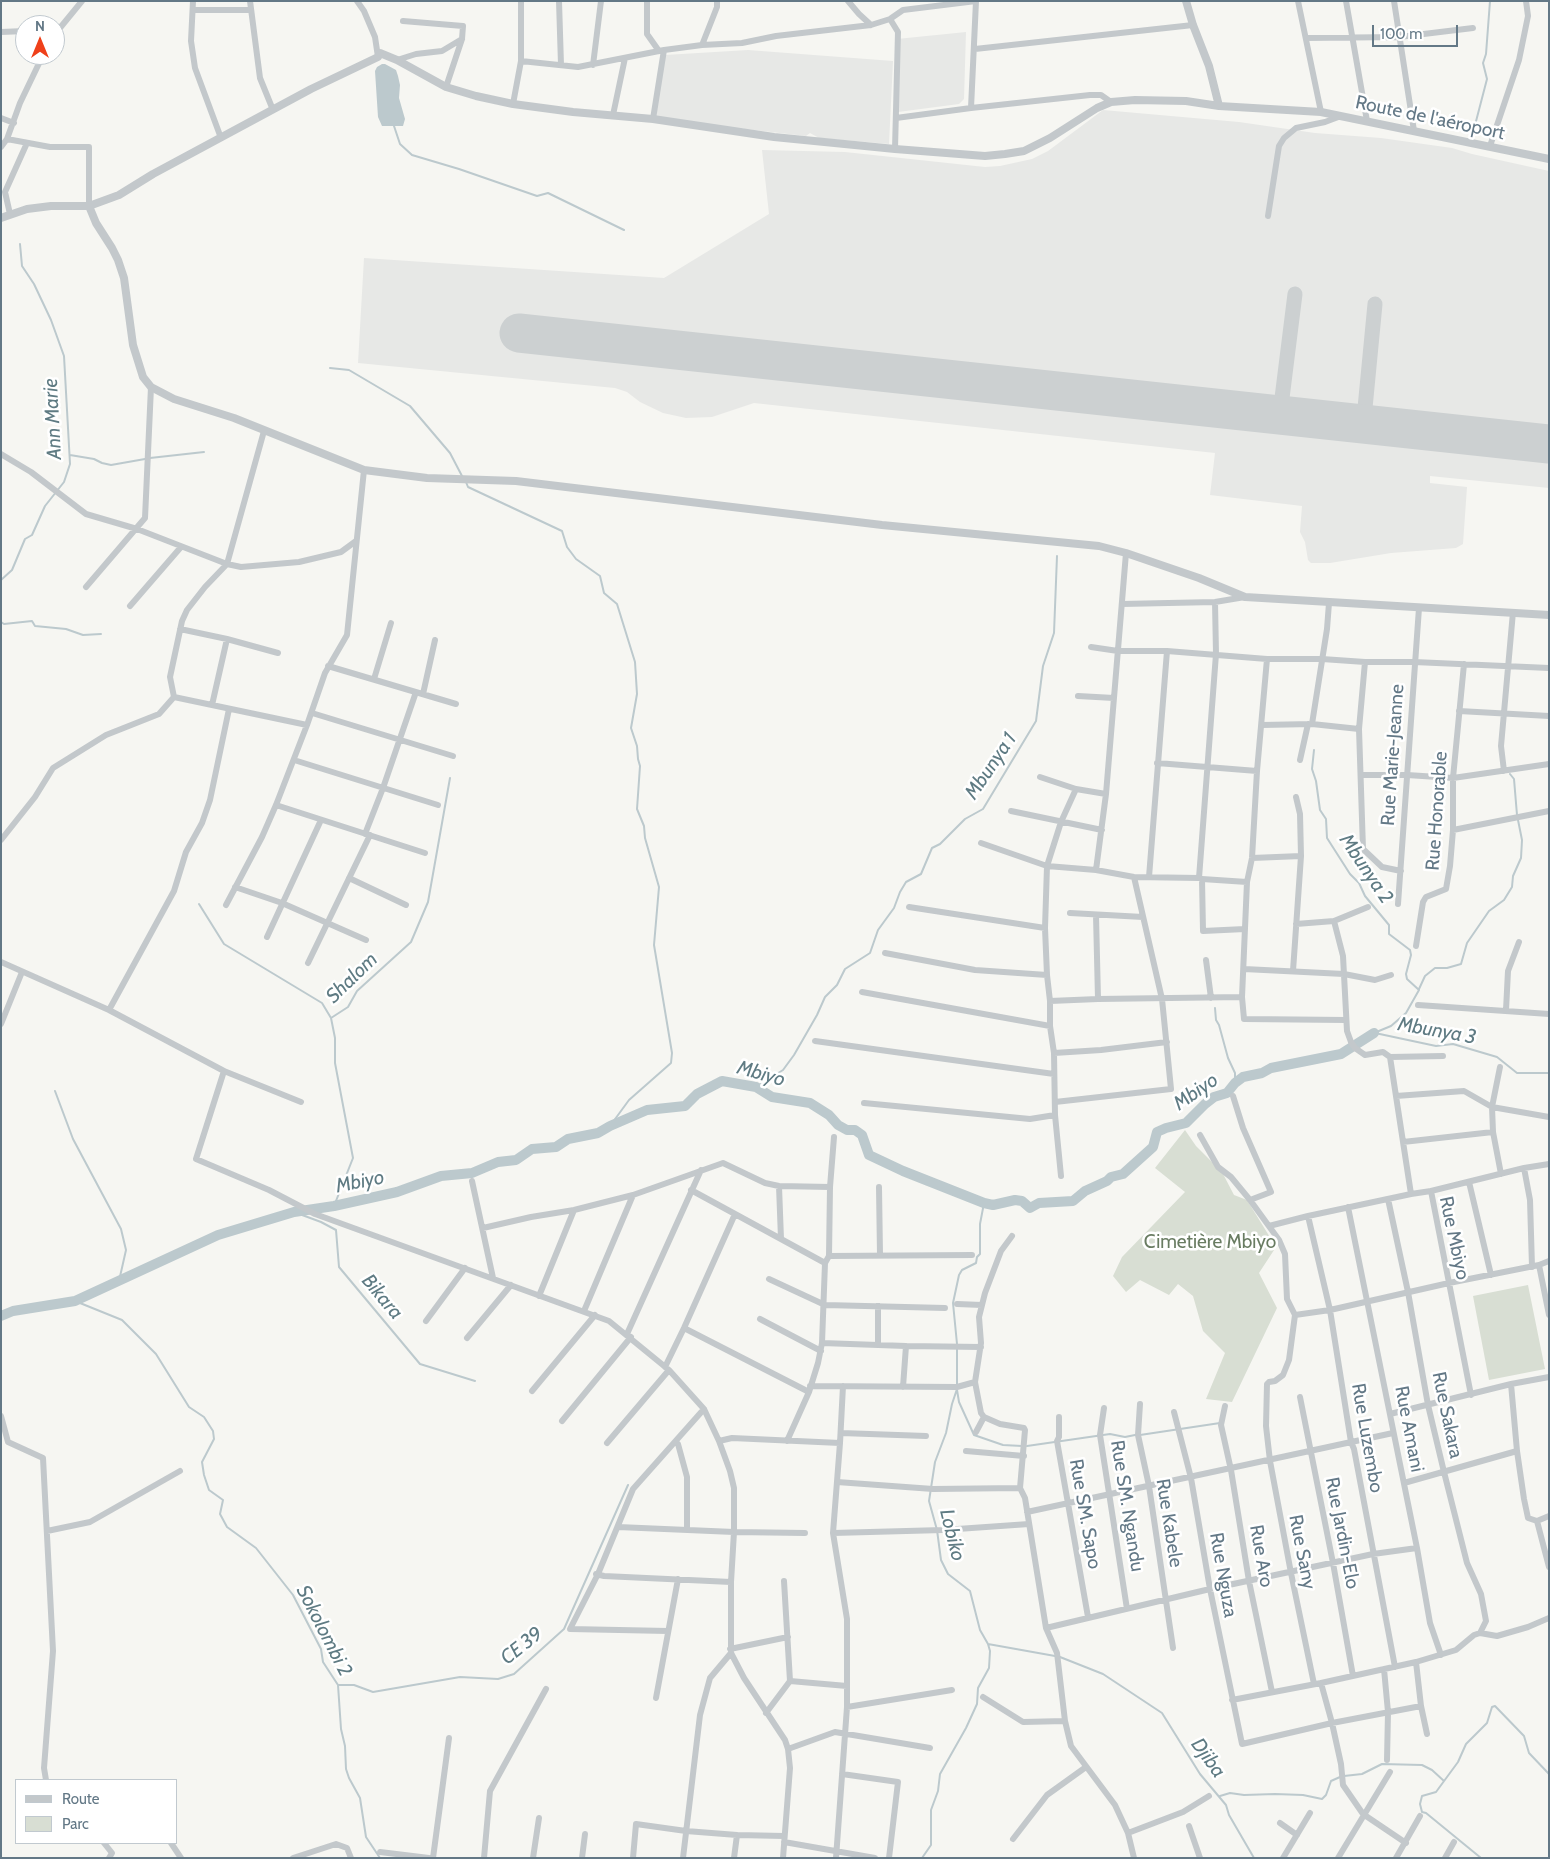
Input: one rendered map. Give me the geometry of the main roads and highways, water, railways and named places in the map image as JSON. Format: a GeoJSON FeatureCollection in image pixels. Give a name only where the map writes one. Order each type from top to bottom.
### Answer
{"type":"FeatureCollection","features":[{"type":"Feature","properties":{"kind":"waterway"},"geometry":{"type":"LineString","coordinates":[[1474,129],[1487,79],[1483,63],[1486,54],[1490,1]]}},
{"type":"Feature","properties":{"kind":"waterway"},"geometry":{"type":"LineString","coordinates":[[394,126],[400,144],[412,155],[537,196],[548,193],[624,230]]}},
{"type":"Feature","properties":{"kind":"waterway","name":"Ann Marie"},"geometry":{"type":"LineString","coordinates":[[1,580],[12,570],[25,539],[32,535],[45,506],[64,482],[70,464],[64,356],[51,320],[34,284],[22,266],[20,244]]}},
{"type":"Feature","properties":{"kind":"waterway"},"geometry":{"type":"LineString","coordinates":[[330,368],[349,370],[410,406],[450,453],[462,476]]}},
{"type":"Feature","properties":{"kind":"waterway"},"geometry":{"type":"LineString","coordinates":[[150,458],[204,452]]}},
{"type":"Feature","properties":{"kind":"waterway"},"geometry":{"type":"LineString","coordinates":[[70,455],[94,459],[111,465],[145,459]]}},
{"type":"Feature","properties":{"kind":"waterway"},"geometry":{"type":"LineString","coordinates":[[466,482],[468,487],[562,531],[567,547],[576,559],[600,576],[604,593],[617,604],[635,662],[637,694],[631,728],[637,746],[640,766],[637,809],[644,826],[645,838],[659,887],[654,945],[672,1053],[671,1063],[629,1100],[610,1126]]}},
{"type":"Feature","properties":{"kind":"waterway","name":"Mbunya 1"},"geometry":{"type":"LineString","coordinates":[[756,1087],[783,1070],[794,1055],[825,997],[837,985],[845,969],[870,953],[878,930],[894,908],[900,892],[906,882],[921,874],[932,848],[940,844],[965,819],[983,809],[1036,721],[1043,666],[1054,633],[1057,556]]}},
{"type":"Feature","properties":{"kind":"waterway"},"geometry":{"type":"LineString","coordinates":[[1,622],[4,624],[32,621],[35,626],[66,629],[83,635],[101,634]]}},
{"type":"Feature","properties":{"kind":"waterway","name":"Mbunya 2"},"geometry":{"type":"LineString","coordinates":[[1314,750],[1312,769],[1316,781],[1320,810],[1326,819],[1327,838],[1350,874],[1359,883],[1365,896],[1389,925],[1389,934],[1410,950],[1411,955],[1406,974],[1407,979],[1419,990],[1406,1013],[1391,1026],[1374,1033]]}},
{"type":"Feature","properties":{"kind":"waterway","name":"Mbunya 2"},"geometry":{"type":"LineString","coordinates":[[1510,774],[1514,779],[1517,815]]}},
{"type":"Feature","properties":{"kind":"waterway","name":"Shalom"},"geometry":{"type":"LineString","coordinates":[[331,1018],[348,1007],[357,991],[411,942],[428,902],[450,778]]}},
{"type":"Feature","properties":{"kind":"waterway","name":"Mbunya 2"},"geometry":{"type":"LineString","coordinates":[[1419,989],[1425,976],[1435,968],[1447,968],[1461,964],[1467,943],[1489,911],[1504,900],[1512,887],[1513,876],[1521,858],[1522,840],[1518,820]]}},
{"type":"Feature","properties":{"kind":"waterway","name":"Shalom"},"geometry":{"type":"LineString","coordinates":[[199,904],[224,944],[322,1003],[331,1018],[335,1038],[335,1063],[353,1158],[334,1206]]}},
{"type":"Feature","properties":{"kind":"waterway"},"geometry":{"type":"LineString","coordinates":[[1215,1008],[1216,1020],[1228,1058],[1235,1073],[1235,1083]]}},
{"type":"Feature","properties":{"kind":"waterway","name":"Mbiyo"},"geometry":{"type":"LineString","coordinates":[[1,1316],[13,1311],[75,1301],[218,1235],[294,1212],[334,1206],[397,1192],[441,1176],[472,1173],[498,1162],[516,1160],[532,1149],[556,1147],[568,1139],[598,1133],[647,1110],[685,1106],[697,1094],[722,1081],[756,1087],[772,1097],[810,1103],[829,1115],[838,1125],[847,1130],[855,1130],[862,1135],[869,1155],[903,1171],[984,1203],[993,1205],[1015,1200],[1022,1201],[1030,1208],[1039,1203],[1073,1201],[1085,1191],[1107,1181],[1111,1177],[1123,1174],[1153,1147],[1157,1132],[1186,1123],[1205,1104],[1214,1097],[1227,1093],[1243,1077],[1262,1073],[1271,1068],[1341,1054],[1374,1033]]}},
{"type":"Feature","properties":{"kind":"waterway","name":"Mbunya 3"},"geometry":{"type":"LineString","coordinates":[[1375,1033],[1436,1046],[1453,1044],[1497,1057],[1517,1073],[1549,1073]]}},
{"type":"Feature","properties":{"kind":"waterway"},"geometry":{"type":"LineString","coordinates":[[55,1091],[73,1139],[121,1229],[126,1250],[119,1281]]}},
{"type":"Feature","properties":{"kind":"waterway","name":"Lobiko"},"geometry":{"type":"LineString","coordinates":[[957,1344],[953,1303],[959,1275],[962,1270],[976,1263],[977,1257],[980,1254],[980,1224],[984,1203]]}},
{"type":"Feature","properties":{"kind":"waterway","name":"Bikara"},"geometry":{"type":"LineString","coordinates":[[294,1212],[336,1230],[339,1267],[420,1364],[475,1381]]}},
{"type":"Feature","properties":{"kind":"waterway","name":"Sokolombi 2"},"geometry":{"type":"LineString","coordinates":[[75,1301],[122,1320],[156,1354],[189,1407],[204,1417],[213,1431],[214,1439],[202,1462],[209,1490],[223,1500],[220,1514],[227,1527],[256,1548],[293,1595],[321,1649],[323,1662],[338,1685],[346,1769],[360,1798],[366,1837],[380,1858]]}},
{"type":"Feature","properties":{"kind":"waterway","name":"Lobiko"},"geometry":{"type":"LineString","coordinates":[[957,1349],[957,1384]]}},
{"type":"Feature","properties":{"kind":"waterway","name":"Lobiko"},"geometry":{"type":"LineString","coordinates":[[922,1858],[931,1845],[931,1810],[938,1791],[940,1774],[966,1728],[977,1704],[978,1688],[989,1668],[990,1651],[980,1630],[970,1591],[948,1574],[941,1560],[937,1530],[929,1501],[935,1462],[946,1433],[957,1389]]}},
{"type":"Feature","properties":{"kind":"waterway"},"geometry":{"type":"LineString","coordinates":[[957,1390],[959,1402],[974,1435],[1003,1445],[1022,1446]]}},
{"type":"Feature","properties":{"kind":"waterway"},"geometry":{"type":"LineString","coordinates":[[1140,1435],[1220,1423]]}},
{"type":"Feature","properties":{"kind":"waterway"},"geometry":{"type":"LineString","coordinates":[[1027,1446],[1110,1434],[1125,1437],[1135,1435]]}},
{"type":"Feature","properties":{"kind":"waterway","name":"CE 39"},"geometry":{"type":"LineString","coordinates":[[338,1685],[354,1685],[373,1692],[460,1677],[498,1679],[514,1674],[564,1629],[628,1485]]}},
{"type":"Feature","properties":{"kind":"waterway","name":"Djiba"},"geometry":{"type":"LineString","coordinates":[[988,1644],[1055,1656]]}},
{"type":"Feature","properties":{"kind":"waterway","name":"Djiba"},"geometry":{"type":"LineString","coordinates":[[1060,1657],[1103,1674],[1162,1713],[1200,1774],[1226,1805],[1229,1815],[1254,1858]]}},
{"type":"Feature","properties":{"kind":"waterway"},"geometry":{"type":"LineString","coordinates":[[1481,1858],[1426,1813],[1422,1812],[1420,1804],[1422,1796],[1436,1792],[1458,1762],[1466,1744],[1487,1723],[1492,1707],[1495,1706],[1524,1736],[1529,1753],[1549,1774]]}},
{"type":"Feature","properties":{"kind":"waterway","name":"Djiba"},"geometry":{"type":"LineString","coordinates":[[1344,1776],[1362,1774],[1382,1764],[1422,1765],[1432,1770],[1444,1781]]}},
{"type":"Feature","properties":{"kind":"waterway","name":"Djiba"},"geometry":{"type":"LineString","coordinates":[[1220,1796],[1230,1793],[1244,1795],[1275,1794],[1303,1795],[1322,1799],[1326,1795],[1331,1781],[1340,1777]]}},
{"type":"Feature","properties":{"kind":"park label","name":"Cimetière Mbiyo"},"geometry":{"type":"Point","coordinates":[1210,1242]}}]}
